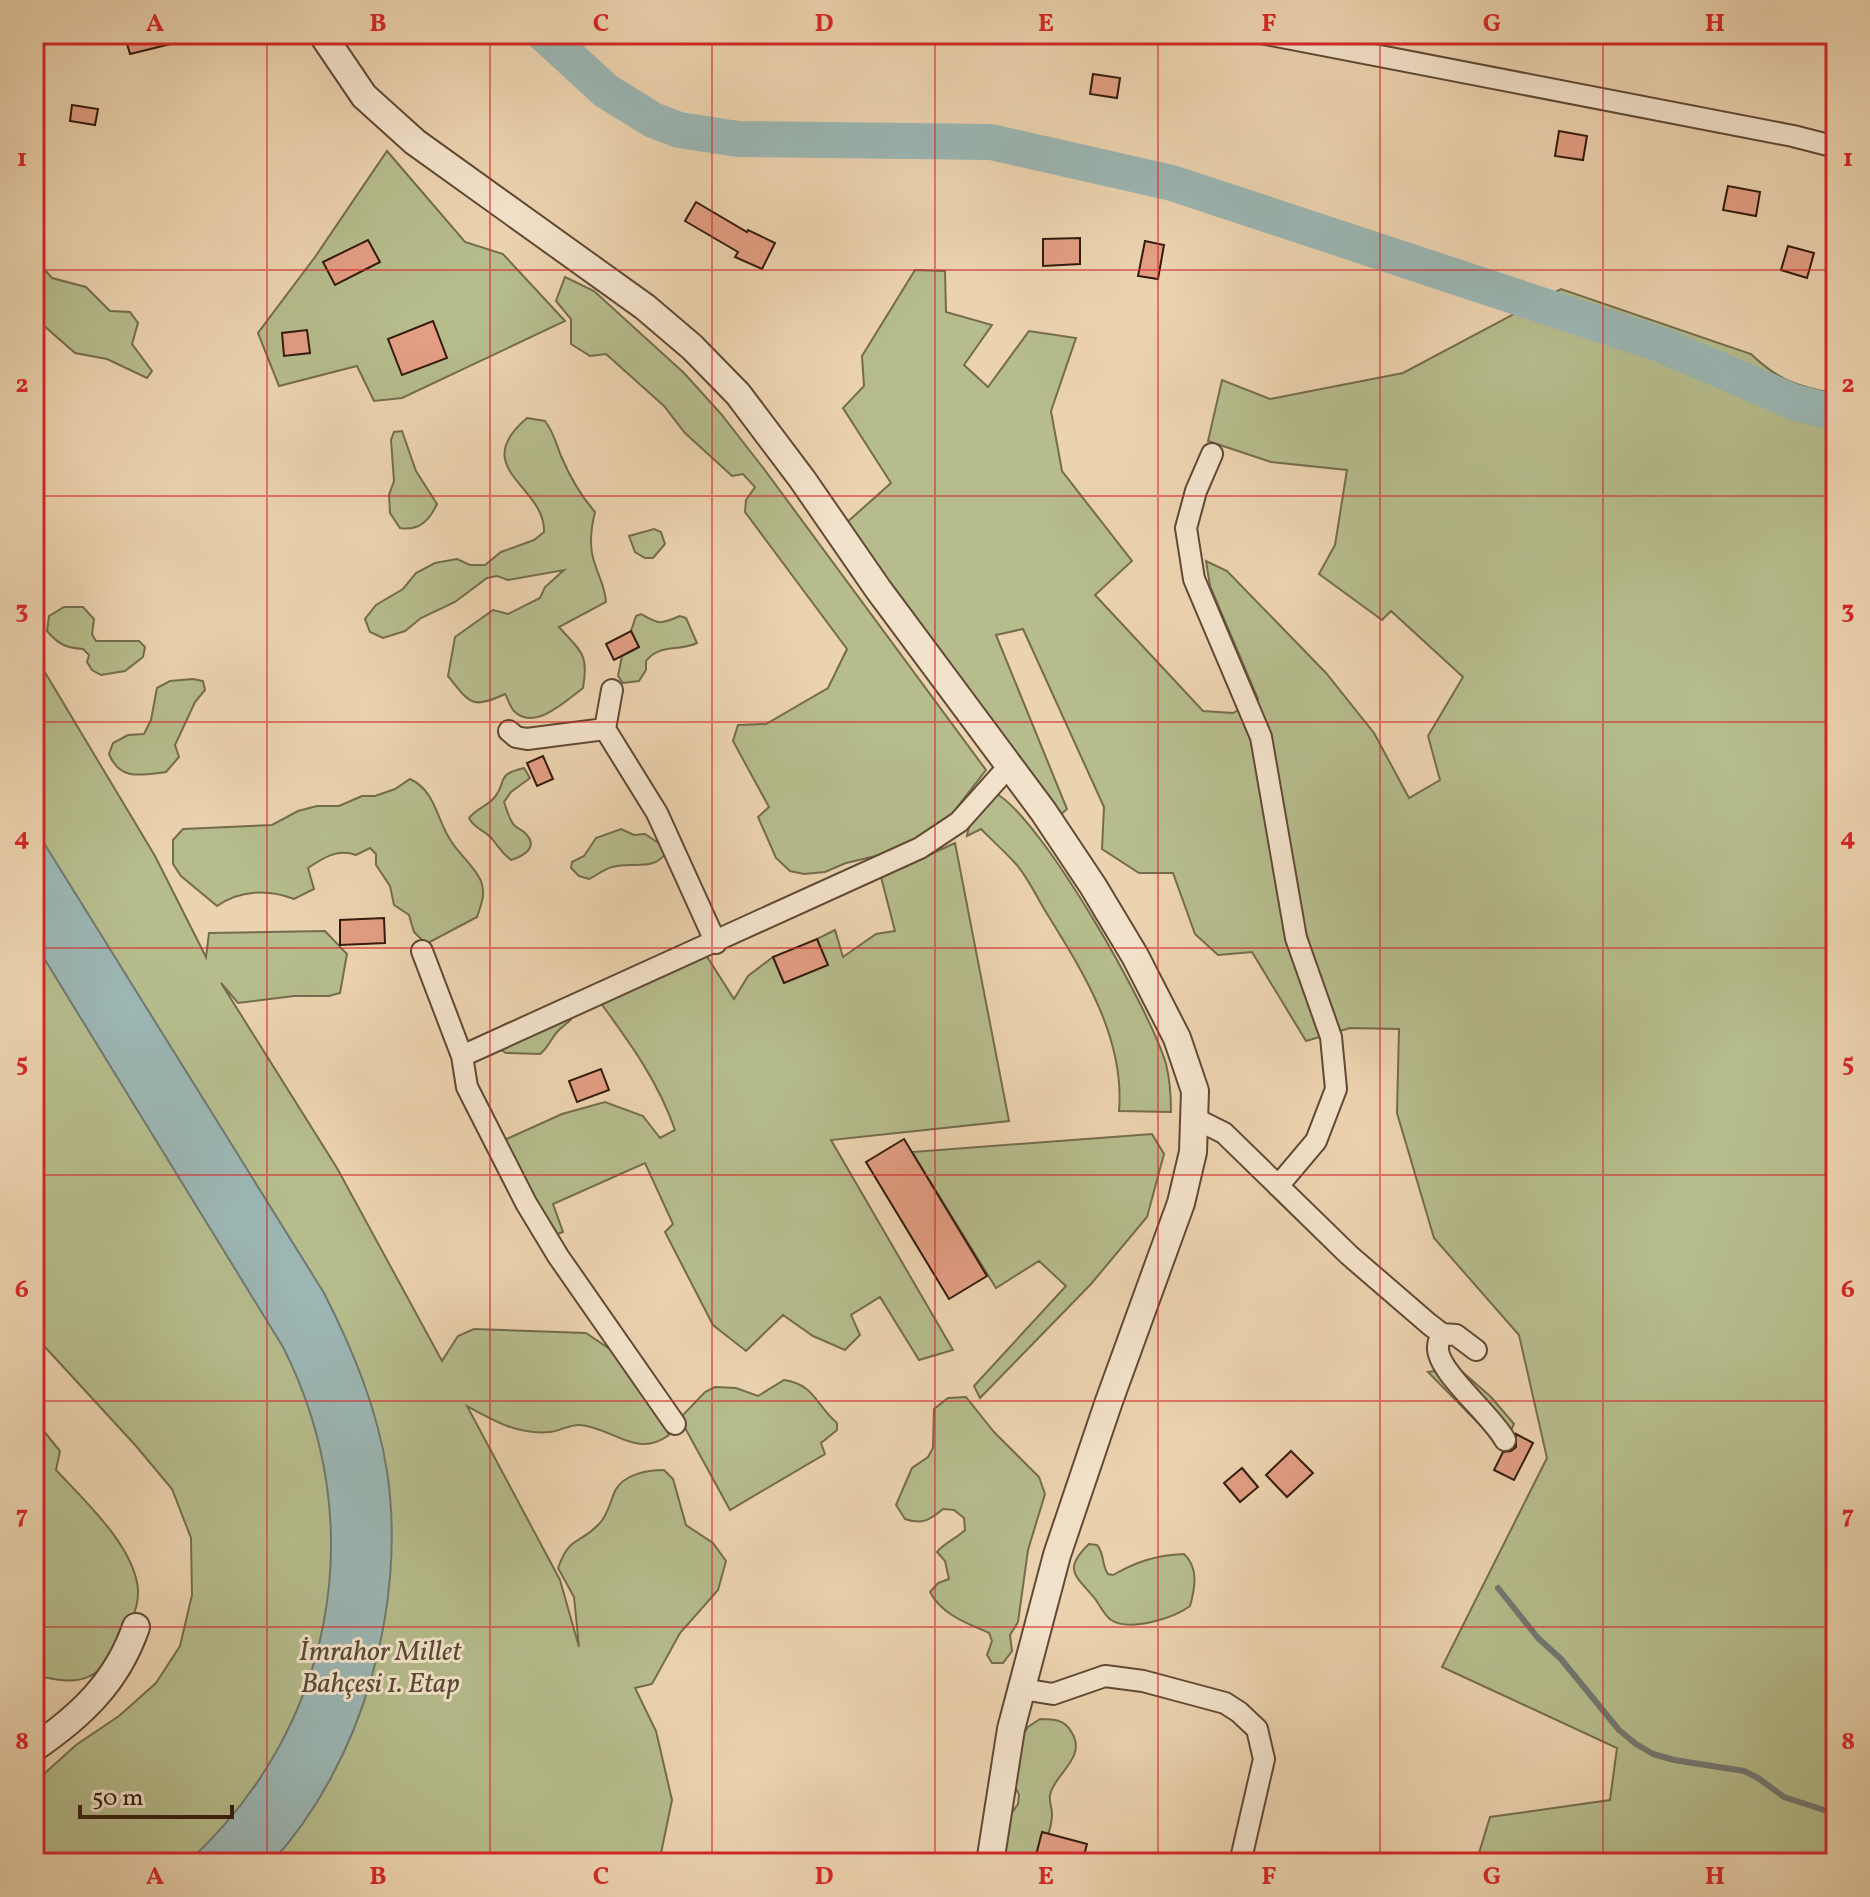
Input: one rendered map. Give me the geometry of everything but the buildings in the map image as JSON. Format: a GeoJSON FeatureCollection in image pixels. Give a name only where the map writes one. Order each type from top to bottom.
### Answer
{"type":"FeatureCollection","features":[{"type":"Feature","properties":{"kind":"street"},"geometry":{"type":"LineString","coordinates":[[322,34],[364,96],[415,142],[645,307],[692,347],[738,394],[1093,886],[1135,956],[1177,1038],[1195,1091],[1193,1152],[1181,1203],[1057,1555],[1011,1729],[990,1863]]}},
{"type":"Feature","properties":{"kind":"street"},"geometry":{"type":"LineString","coordinates":[[1266,34],[1793,136],[1836,147]]}},
{"type":"Feature","properties":{"kind":"street"},"geometry":{"type":"LineString","coordinates":[[1212,454],[1196,491],[1186,528],[1194,579],[1261,737],[1296,938],[1331,1037],[1336,1089],[1316,1141],[1278,1186]]}},
{"type":"Feature","properties":{"kind":"street"},"geometry":{"type":"LineString","coordinates":[[612,690],[605,729],[657,813],[716,943]]}},
{"type":"Feature","properties":{"kind":"street"},"geometry":{"type":"LineString","coordinates":[[509,731],[516,737],[527,739],[605,729]]}},
{"type":"Feature","properties":{"kind":"street"},"geometry":{"type":"LineString","coordinates":[[462,1056],[920,848],[959,822],[1009,766]]}},
{"type":"Feature","properties":{"kind":"street"},"geometry":{"type":"LineString","coordinates":[[422,951],[462,1056],[467,1087],[526,1203],[558,1256],[675,1424]]}},
{"type":"Feature","properties":{"kind":"street"},"geometry":{"type":"LineString","coordinates":[[1194,1118],[1224,1133],[1349,1255],[1442,1334],[1456,1335],[1476,1350]]}},
{"type":"Feature","properties":{"kind":"street"},"geometry":{"type":"LineString","coordinates":[[1442,1334],[1437,1349],[1443,1364],[1498,1427],[1505,1440]]}},
{"type":"Feature","properties":{"kind":"street"},"geometry":{"type":"LineString","coordinates":[[34,1748],[75,1719],[92,1702],[121,1664],[136,1627]]}},
{"type":"Feature","properties":{"kind":"street"},"geometry":{"type":"LineString","coordinates":[[1022,1689],[1053,1694],[1105,1676],[1143,1681],[1225,1703],[1239,1712],[1257,1729],[1264,1759],[1240,1863]]}},
{"type":"Feature","properties":{"kind":"green space"},"geometry":{"type":"Polygon","coordinates":[[[387,151],[465,242],[503,254],[565,321],[402,398],[374,401],[357,366],[279,386],[258,333],[315,257],[387,151]]]}},
{"type":"Feature","properties":{"kind":"green space"},"geometry":{"type":"Polygon","coordinates":[[[34,258],[52,278],[86,287],[110,311],[130,312],[138,323],[132,344],[152,371],[147,378],[107,359],[75,353],[34,317],[34,258]]]}},
{"type":"Feature","properties":{"kind":"green space"},"geometry":{"type":"Polygon","coordinates":[[[915,270],[945,271],[946,312],[992,325],[964,365],[988,387],[1029,331],[1076,338],[1051,411],[1062,471],[1132,561],[1095,595],[1203,711],[1233,713],[1258,699],[1210,586],[1206,561],[1227,571],[1326,673],[1374,733],[1409,798],[1440,780],[1428,736],[1463,677],[1391,611],[1382,620],[1319,574],[1335,545],[1347,470],[1271,462],[1208,441],[1222,380],[1270,399],[1403,373],[1561,289],[1751,354],[1790,382],[1836,394],[1836,1863],[1476,1863],[1490,1817],[1610,1800],[1617,1748],[1442,1667],[1547,1458],[1519,1335],[1434,1238],[1397,1113],[1399,1029],[1350,1028],[1306,1041],[1252,952],[1218,955],[1195,934],[1173,873],[1139,873],[1102,849],[1104,807],[1023,629],[996,635],[1067,809],[1058,817],[844,525],[891,483],[843,408],[864,386],[862,356],[915,270]]]}},
{"type":"Feature","properties":{"kind":"green space"},"geometry":{"type":"Polygon","coordinates":[[[565,277],[594,291],[684,373],[721,414],[986,770],[941,828],[897,851],[846,863],[825,872],[804,874],[790,871],[776,858],[758,817],[769,807],[733,741],[738,725],[766,724],[828,688],[847,649],[745,512],[746,500],[755,487],[743,474],[732,476],[685,433],[664,406],[606,354],[590,356],[571,344],[571,319],[556,301],[565,277]]]}},
{"type":"Feature","properties":{"kind":"green space"},"geometry":{"type":"Polygon","coordinates":[[[527,418],[545,421],[572,478],[595,512],[592,552],[606,602],[559,627],[582,654],[585,667],[583,688],[550,712],[531,718],[522,717],[514,711],[505,694],[478,702],[461,692],[448,676],[455,637],[493,610],[508,614],[540,598],[545,587],[564,570],[508,580],[497,576],[487,578],[455,602],[421,618],[405,631],[383,638],[370,632],[365,619],[376,605],[403,589],[416,573],[435,563],[457,559],[470,565],[485,565],[501,552],[534,540],[544,532],[541,516],[514,477],[505,451],[511,436],[527,418]]]}},
{"type":"Feature","properties":{"kind":"green space"},"geometry":{"type":"Polygon","coordinates":[[[402,431],[416,471],[437,504],[423,524],[407,529],[400,528],[390,513],[389,495],[394,481],[391,440],[394,432],[402,431]]]}},
{"type":"Feature","properties":{"kind":"green space"},"geometry":{"type":"Polygon","coordinates":[[[654,529],[661,532],[665,544],[653,558],[645,558],[635,552],[629,536],[654,529]]]}},
{"type":"Feature","properties":{"kind":"green space"},"geometry":{"type":"Polygon","coordinates":[[[64,607],[83,607],[94,619],[92,634],[96,641],[139,641],[145,647],[143,657],[125,671],[101,675],[92,670],[87,662],[89,655],[83,649],[63,644],[47,631],[49,616],[64,607]]]}},
{"type":"Feature","properties":{"kind":"green space"},"geometry":{"type":"Polygon","coordinates":[[[641,614],[659,622],[680,616],[686,618],[697,643],[651,655],[639,681],[623,683],[618,676],[622,656],[639,647],[631,631],[636,616],[641,614]]]}},
{"type":"Feature","properties":{"kind":"green space","name":"İmrahor Millet Bahçesi 1. Etap"},"geometry":{"type":"Polygon","coordinates":[[[34,654],[155,856],[206,957],[209,933],[325,931],[347,954],[340,993],[329,996],[294,996],[238,1003],[221,983],[337,1168],[442,1361],[458,1336],[474,1329],[586,1333],[620,1356],[638,1378],[669,1435],[646,1444],[580,1425],[550,1432],[527,1431],[497,1422],[467,1406],[560,1580],[579,1647],[574,1597],[558,1568],[571,1545],[602,1520],[615,1491],[630,1477],[664,1470],[673,1479],[686,1525],[713,1543],[726,1561],[718,1590],[680,1633],[652,1684],[635,1688],[656,1731],[672,1800],[659,1863],[34,1863],[34,1783],[76,1745],[119,1716],[156,1683],[180,1646],[192,1595],[191,1538],[172,1489],[34,1335],[34,654]]]}},
{"type":"Feature","properties":{"kind":"green space"},"geometry":{"type":"Polygon","coordinates":[[[170,681],[203,681],[205,690],[195,702],[175,745],[179,757],[166,772],[132,774],[119,769],[109,754],[113,743],[128,735],[144,734],[151,720],[157,688],[170,681]]]}},
{"type":"Feature","properties":{"kind":"green space"},"geometry":{"type":"Polygon","coordinates":[[[524,768],[530,778],[511,792],[504,802],[513,824],[525,833],[531,843],[524,854],[511,860],[469,818],[494,798],[505,776],[524,768]]]}},
{"type":"Feature","properties":{"kind":"green space"},"geometry":{"type":"Polygon","coordinates":[[[410,779],[419,784],[430,798],[446,833],[478,876],[483,890],[477,917],[426,944],[414,932],[409,915],[394,905],[390,886],[376,865],[376,854],[370,848],[356,855],[331,855],[308,868],[314,889],[294,899],[254,893],[235,897],[217,906],[181,876],[173,864],[173,840],[183,829],[272,825],[298,811],[317,806],[339,806],[362,796],[375,796],[395,789],[410,779]]]}},
{"type":"Feature","properties":{"kind":"green space"},"geometry":{"type":"Polygon","coordinates":[[[997,794],[1017,811],[1041,840],[1118,962],[1166,1064],[1171,1112],[1119,1111],[1116,1059],[1089,985],[1016,864],[981,829],[967,836],[969,825],[997,794]]]}},
{"type":"Feature","properties":{"kind":"green space"},"geometry":{"type":"Polygon","coordinates":[[[621,829],[634,835],[645,834],[663,846],[666,853],[655,862],[612,867],[589,879],[579,876],[571,868],[572,862],[584,856],[596,838],[621,829]]]}},
{"type":"Feature","properties":{"kind":"green space"},"geometry":{"type":"Polygon","coordinates":[[[955,843],[1009,1121],[831,1140],[953,1350],[919,1360],[880,1297],[851,1315],[860,1335],[845,1350],[813,1336],[783,1315],[746,1351],[713,1325],[665,1232],[673,1224],[645,1163],[553,1204],[563,1232],[555,1235],[502,1141],[562,1114],[605,1102],[643,1116],[660,1138],[675,1130],[652,1079],[600,1002],[706,955],[734,999],[748,976],[773,957],[784,983],[827,965],[817,939],[835,930],[843,957],[876,934],[895,931],[881,877],[955,843]]]}},
{"type":"Feature","properties":{"kind":"green space"},"geometry":{"type":"Polygon","coordinates":[[[575,1013],[540,1054],[506,1053],[496,1047],[495,1037],[507,1023],[575,1013]]]}},
{"type":"Feature","properties":{"kind":"green space"},"geometry":{"type":"Polygon","coordinates":[[[1152,1134],[1164,1154],[1147,1217],[1091,1284],[980,1398],[974,1386],[1066,1286],[1039,1261],[996,1288],[912,1152],[1152,1134]]]}},
{"type":"Feature","properties":{"kind":"green space"},"geometry":{"type":"Polygon","coordinates":[[[1458,1368],[1491,1397],[1514,1424],[1511,1430],[1491,1431],[1481,1426],[1428,1372],[1458,1368]]]}},
{"type":"Feature","properties":{"kind":"green space"},"geometry":{"type":"Polygon","coordinates":[[[784,1380],[808,1391],[837,1423],[837,1430],[821,1443],[825,1454],[730,1510],[684,1426],[683,1415],[705,1392],[715,1387],[736,1388],[758,1396],[784,1380]]]}},
{"type":"Feature","properties":{"kind":"green space"},"geometry":{"type":"Polygon","coordinates":[[[966,1397],[994,1432],[1039,1477],[1045,1494],[1028,1550],[1018,1622],[1010,1635],[1012,1651],[1003,1663],[992,1663],[987,1655],[992,1641],[989,1633],[948,1612],[930,1592],[938,1583],[949,1579],[945,1561],[937,1552],[965,1530],[964,1518],[954,1510],[943,1509],[926,1520],[916,1522],[905,1519],[896,1505],[912,1468],[928,1457],[933,1448],[934,1409],[948,1398],[966,1397]]]}},
{"type":"Feature","properties":{"kind":"green space"},"geometry":{"type":"Polygon","coordinates":[[[34,1419],[60,1451],[56,1470],[106,1525],[128,1557],[138,1590],[134,1615],[114,1652],[98,1671],[79,1680],[34,1675],[34,1419]]]}},
{"type":"Feature","properties":{"kind":"green space"},"geometry":{"type":"Polygon","coordinates":[[[1089,1544],[1097,1545],[1108,1574],[1113,1575],[1147,1560],[1184,1554],[1194,1572],[1190,1606],[1152,1622],[1129,1625],[1111,1620],[1075,1573],[1076,1561],[1089,1544]]]}},
{"type":"Feature","properties":{"kind":"green space"},"geometry":{"type":"Polygon","coordinates":[[[1040,1719],[1066,1725],[1076,1742],[1073,1758],[1050,1795],[1051,1826],[1038,1863],[995,1863],[1002,1827],[1018,1804],[1019,1795],[1012,1780],[1020,1739],[1028,1727],[1040,1719]]]}},
{"type":"Feature","properties":{"kind":"water"},"geometry":{"type":"Polygon","coordinates":[[[34,827],[324,1293],[363,1380],[383,1448],[392,1522],[390,1574],[383,1627],[371,1679],[353,1730],[331,1778],[303,1823],[271,1863],[187,1863],[237,1810],[277,1751],[306,1688],[324,1622],[331,1553],[327,1484],[311,1415],[283,1347],[34,942],[34,827]]]}},
{"type":"Feature","properties":{"kind":"waterway"},"geometry":{"type":"LineString","coordinates":[[544,34],[606,91],[653,120],[679,130],[738,139],[991,142],[1172,183],[1662,345],[1794,402],[1836,413]]}},
{"type":"Feature","properties":{"kind":"waterway"},"geometry":{"type":"LineString","coordinates":[[1498,1588],[1619,1730],[1636,1744],[1653,1754],[1674,1760],[1744,1771],[1784,1797],[1836,1814]]}}]}
